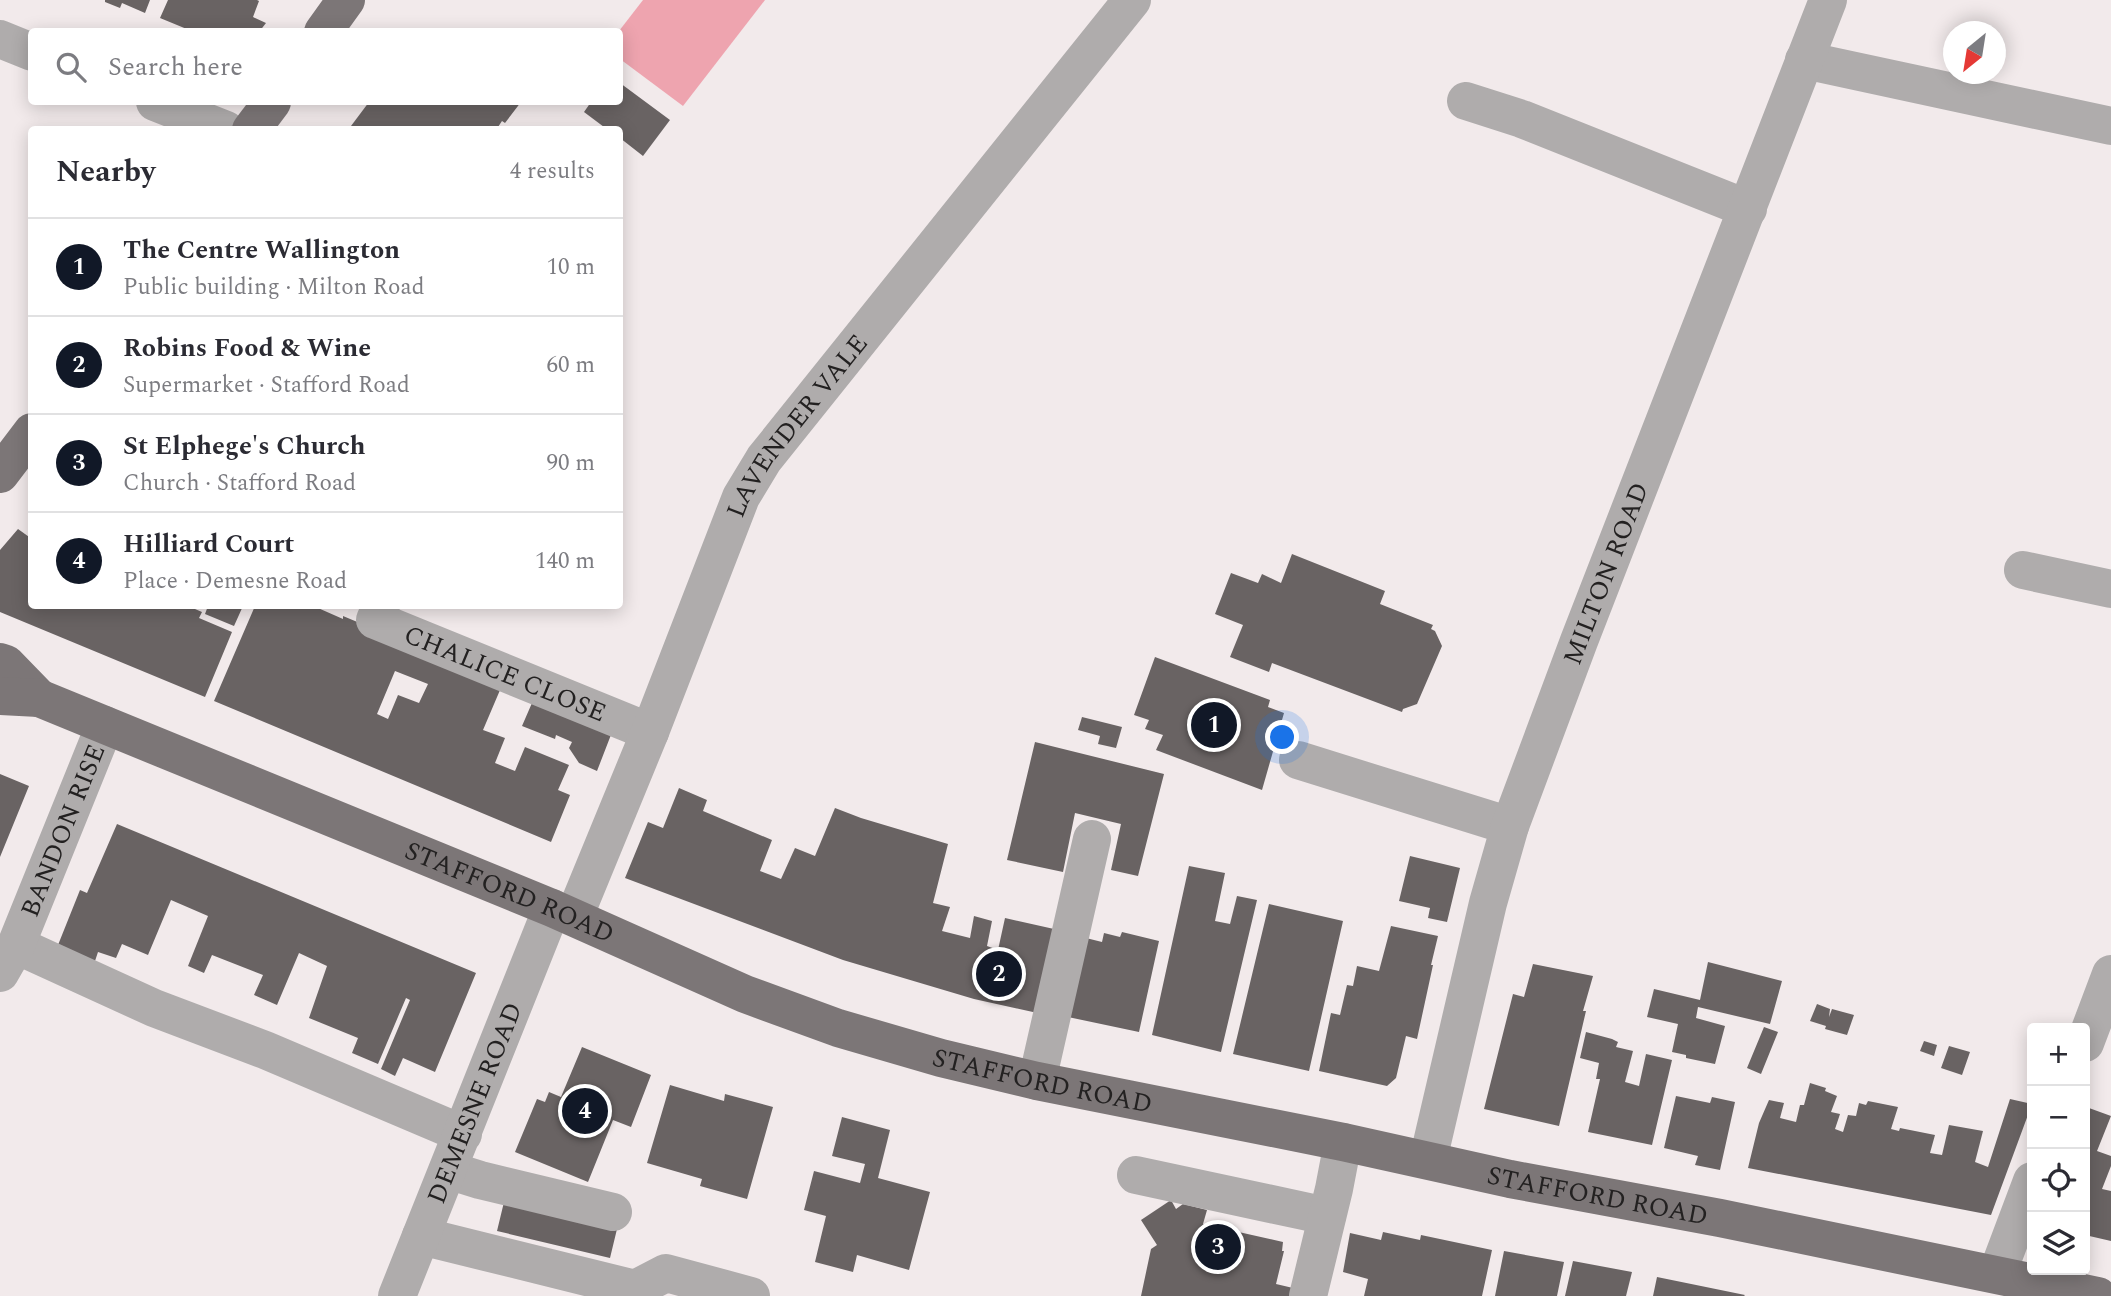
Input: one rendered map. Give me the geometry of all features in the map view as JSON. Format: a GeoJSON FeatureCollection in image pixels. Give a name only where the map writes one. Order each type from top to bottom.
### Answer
{"type":"FeatureCollection","features":[{"type":"Feature","properties":{"kind":"main road"},"geometry":{"type":"LineString","coordinates":[[326,28],[346,0]]}},
{"type":"Feature","properties":{"kind":"main road"},"geometry":{"type":"LineString","coordinates":[[254,126],[270,105]]}},
{"type":"Feature","properties":{"kind":"main road"},"geometry":{"type":"LineString","coordinates":[[0,474],[28,437]]}},
{"type":"Feature","properties":{"kind":"main road","name":"STAFFORD ROAD"},"geometry":{"type":"LineString","coordinates":[[0,662],[6,664],[39,698]]}},
{"type":"Feature","properties":{"kind":"main road","name":"STAFFORD ROAD"},"geometry":{"type":"LineString","coordinates":[[0,696],[39,698],[563,912],[745,993],[838,1028],[941,1058],[1037,1081],[1343,1142],[1510,1179],[1720,1218],[2098,1296]]}},
{"type":"Feature","properties":{"kind":"street","name":"LAVENDER VALE"},"geometry":{"type":"LineString","coordinates":[[563,912],[650,732],[741,497],[752,477],[1132,0]]}},
{"type":"Feature","properties":{"kind":"street","name":"MILTON ROAD"},"geometry":{"type":"LineString","coordinates":[[1428,1160],[1488,904],[1510,826],[1828,0]]}},
{"type":"Feature","properties":{"kind":"street"},"geometry":{"type":"LineString","coordinates":[[0,39],[28,50]]}},
{"type":"Feature","properties":{"kind":"street"},"geometry":{"type":"LineString","coordinates":[[1804,60],[2111,126]]}},
{"type":"Feature","properties":{"kind":"street"},"geometry":{"type":"LineString","coordinates":[[1466,102],[1522,119],[1748,209]]}},
{"type":"Feature","properties":{"kind":"street"},"geometry":{"type":"LineString","coordinates":[[163,105],[216,126]]}},
{"type":"Feature","properties":{"kind":"street"},"geometry":{"type":"LineString","coordinates":[[2022,570],[2111,589]]}},
{"type":"Feature","properties":{"kind":"street","name":"CHALICE CLOSE"},"geometry":{"type":"LineString","coordinates":[[380,609],[375,620],[650,732]]}},
{"type":"Feature","properties":{"kind":"street","name":"BANDON RISE"},"geometry":{"type":"LineString","coordinates":[[8,959],[105,725]]}},
{"type":"Feature","properties":{"kind":"street"},"geometry":{"type":"LineString","coordinates":[[1298,760],[1510,826]]}},
{"type":"Feature","properties":{"kind":"street"},"geometry":{"type":"LineString","coordinates":[[1037,1081],[1092,839]]}},
{"type":"Feature","properties":{"kind":"street","name":"DEMESNE ROAD"},"geometry":{"type":"LineString","coordinates":[[397,1296],[478,1091],[563,912]]}},
{"type":"Feature","properties":{"kind":"street"},"geometry":{"type":"LineString","coordinates":[[8,959],[154,1008],[265,1050],[463,1134]]}},
{"type":"Feature","properties":{"kind":"street"},"geometry":{"type":"LineString","coordinates":[[2090,1030],[2111,974]]}},
{"type":"Feature","properties":{"kind":"street"},"geometry":{"type":"LineString","coordinates":[[1308,1296],[1343,1142]]}},
{"type":"Feature","properties":{"kind":"street"},"geometry":{"type":"LineString","coordinates":[[448,1170],[613,1212]]}},
{"type":"Feature","properties":{"kind":"street"},"geometry":{"type":"LineString","coordinates":[[1136,1175],[1327,1216]]}},
{"type":"Feature","properties":{"kind":"street"},"geometry":{"type":"LineString","coordinates":[[1997,1274],[2027,1194]]}},
{"type":"Feature","properties":{"kind":"street"},"geometry":{"type":"LineString","coordinates":[[421,1236],[635,1289],[666,1273],[751,1296]]}},
{"type":"Feature","properties":{"kind":"shaded area"},"geometry":{"type":"Polygon","coordinates":[[[643,0],[765,0],[683,106],[623,61],[621,28],[643,0]]]}},
{"type":"Feature","properties":{"kind":"building"},"geometry":{"type":"Polygon","coordinates":[[[105,0],[150,0],[145,13],[122,3],[120,8],[105,0]]]}},
{"type":"Feature","properties":{"kind":"building"},"geometry":{"type":"Polygon","coordinates":[[[168,0],[257,0],[259,1],[253,17],[266,23],[262,28],[184,28],[160,18],[168,0]]]}},
{"type":"Feature","properties":{"kind":"building"},"geometry":{"type":"Polygon","coordinates":[[[623,85],[670,120],[643,156],[623,140],[623,126],[603,126],[584,112],[589,105],[623,105],[623,85]]]}},
{"type":"Feature","properties":{"kind":"building"},"geometry":{"type":"Polygon","coordinates":[[[367,105],[519,105],[505,123],[502,121],[499,126],[351,126],[367,105]]]}},
{"type":"Feature","properties":{"kind":"building"},"geometry":{"type":"Polygon","coordinates":[[[18,529],[28,536],[28,609],[195,609],[202,612],[199,618],[232,632],[205,697],[0,612],[0,550],[18,529]]]}},
{"type":"Feature","properties":{"kind":"building"},"geometry":{"type":"Polygon","coordinates":[[[1292,554],[1385,591],[1380,604],[1433,625],[1431,629],[1435,631],[1442,646],[1417,704],[1403,709],[1402,712],[1272,663],[1269,672],[1230,657],[1243,625],[1215,614],[1231,573],[1258,583],[1262,574],[1281,583],[1292,554]]]}},
{"type":"Feature","properties":{"kind":"building"},"geometry":{"type":"Polygon","coordinates":[[[207,609],[242,609],[234,626],[205,614],[207,609]]]}},
{"type":"Feature","properties":{"kind":"building"},"geometry":{"type":"Polygon","coordinates":[[[254,609],[320,609],[503,683],[483,730],[505,738],[495,763],[515,771],[525,747],[569,765],[558,790],[570,795],[551,842],[214,701],[254,609]],[[395,671],[377,714],[388,719],[398,695],[419,703],[428,684],[395,671]]]}},
{"type":"Feature","properties":{"kind":"building"},"geometry":{"type":"Polygon","coordinates":[[[1155,657],[1270,700],[1268,707],[1284,713],[1262,790],[1156,750],[1163,735],[1145,729],[1149,720],[1134,715],[1155,657]]]}},
{"type":"Feature","properties":{"kind":"building"},"geometry":{"type":"Polygon","coordinates":[[[535,696],[614,727],[597,771],[579,763],[569,748],[572,742],[556,735],[555,739],[522,726],[535,696]]]}},
{"type":"Feature","properties":{"kind":"building"},"geometry":{"type":"Polygon","coordinates":[[[1082,717],[1122,727],[1116,748],[1098,744],[1100,736],[1078,730],[1082,717]]]}},
{"type":"Feature","properties":{"kind":"building"},"geometry":{"type":"Polygon","coordinates":[[[1035,742],[1164,774],[1138,876],[1111,870],[1121,824],[1075,813],[1063,872],[1007,860],[1035,742]]]}},
{"type":"Feature","properties":{"kind":"building"},"geometry":{"type":"Polygon","coordinates":[[[0,774],[29,786],[0,857],[0,774]]]}},
{"type":"Feature","properties":{"kind":"building"},"geometry":{"type":"Polygon","coordinates":[[[679,788],[707,800],[703,811],[772,840],[760,871],[781,879],[795,848],[815,856],[835,808],[948,844],[933,903],[950,907],[942,931],[970,938],[974,916],[992,921],[987,946],[998,950],[1005,918],[1054,929],[1042,1014],[974,999],[843,960],[625,878],[648,822],[663,828],[679,788]]]}},
{"type":"Feature","properties":{"kind":"building"},"geometry":{"type":"Polygon","coordinates":[[[117,824],[476,973],[435,1072],[403,1058],[395,1076],[381,1069],[410,1000],[406,998],[378,1064],[352,1053],[358,1038],[309,1018],[327,966],[299,953],[277,1005],[254,995],[263,975],[212,955],[204,973],[188,966],[208,916],[171,900],[148,955],[122,944],[116,958],[98,952],[95,961],[58,945],[80,890],[87,893],[117,824]]]}},
{"type":"Feature","properties":{"kind":"building"},"geometry":{"type":"Polygon","coordinates":[[[1410,856],[1460,868],[1447,922],[1428,918],[1430,908],[1399,901],[1410,856]]]}},
{"type":"Feature","properties":{"kind":"building"},"geometry":{"type":"Polygon","coordinates":[[[1189,866],[1225,873],[1215,921],[1230,924],[1237,896],[1257,900],[1221,1052],[1152,1035],[1189,866]]]}},
{"type":"Feature","properties":{"kind":"building"},"geometry":{"type":"Polygon","coordinates":[[[1269,904],[1343,921],[1309,1071],[1233,1054],[1269,904]]]}},
{"type":"Feature","properties":{"kind":"building"},"geometry":{"type":"Polygon","coordinates":[[[1391,926],[1438,936],[1417,1039],[1406,1036],[1396,1078],[1387,1086],[1319,1071],[1331,1013],[1340,1015],[1347,985],[1353,986],[1357,966],[1379,971],[1391,926]]]}},
{"type":"Feature","properties":{"kind":"building"},"geometry":{"type":"Polygon","coordinates":[[[1122,932],[1159,941],[1139,1032],[1068,1017],[1086,938],[1102,942],[1104,933],[1120,937],[1122,932]]]}},
{"type":"Feature","properties":{"kind":"building"},"geometry":{"type":"Polygon","coordinates":[[[1708,962],[1782,981],[1770,1024],[1698,1007],[1696,1018],[1725,1026],[1715,1064],[1672,1052],[1678,1024],[1647,1017],[1654,989],[1700,1000],[1708,962]]]}},
{"type":"Feature","properties":{"kind":"building"},"geometry":{"type":"Polygon","coordinates":[[[1533,964],[1593,976],[1559,1126],[1484,1109],[1513,994],[1524,997],[1533,964]]]}},
{"type":"Feature","properties":{"kind":"building"},"geometry":{"type":"Polygon","coordinates":[[[1817,1004],[1830,1009],[1829,1017],[1832,1009],[1854,1015],[1847,1035],[1825,1029],[1826,1026],[1810,1021],[1817,1004]]]}},
{"type":"Feature","properties":{"kind":"building"},"geometry":{"type":"Polygon","coordinates":[[[1764,1027],[1778,1032],[1761,1074],[1747,1068],[1764,1027]]]}},
{"type":"Feature","properties":{"kind":"building"},"geometry":{"type":"Polygon","coordinates":[[[1586,1032],[1612,1039],[1618,1042],[1616,1047],[1633,1051],[1625,1082],[1639,1086],[1646,1054],[1672,1060],[1652,1145],[1588,1132],[1600,1079],[1596,1079],[1599,1063],[1580,1058],[1586,1032]]]}},
{"type":"Feature","properties":{"kind":"building"},"geometry":{"type":"Polygon","coordinates":[[[1924,1041],[1937,1045],[1934,1056],[1920,1051],[1924,1041]]]}},
{"type":"Feature","properties":{"kind":"building"},"geometry":{"type":"Polygon","coordinates":[[[1949,1046],[1970,1052],[1962,1075],[1941,1068],[1949,1046]]]}},
{"type":"Feature","properties":{"kind":"building"},"geometry":{"type":"Polygon","coordinates":[[[582,1047],[651,1075],[631,1127],[613,1120],[588,1182],[515,1152],[537,1099],[545,1102],[549,1092],[561,1097],[582,1047]]]}},
{"type":"Feature","properties":{"kind":"building"},"geometry":{"type":"Polygon","coordinates":[[[1810,1083],[1826,1088],[1825,1091],[1837,1096],[1831,1112],[1840,1114],[1835,1129],[1843,1132],[1848,1115],[1856,1116],[1859,1103],[1866,1105],[1868,1101],[1898,1107],[1891,1129],[1899,1131],[1900,1128],[1935,1135],[1930,1153],[1942,1155],[1949,1125],[1983,1131],[1975,1162],[1988,1167],[2010,1099],[2027,1103],[2027,1118],[1991,1215],[1748,1168],[1759,1123],[1769,1100],[1784,1103],[1780,1118],[1796,1122],[1800,1105],[1804,1105],[1810,1083]]]}},
{"type":"Feature","properties":{"kind":"building"},"geometry":{"type":"Polygon","coordinates":[[[670,1085],[724,1101],[725,1094],[773,1107],[747,1199],[700,1186],[702,1179],[647,1163],[670,1085]]]}},
{"type":"Feature","properties":{"kind":"building"},"geometry":{"type":"Polygon","coordinates":[[[1676,1096],[1710,1103],[1712,1097],[1735,1102],[1720,1170],[1695,1165],[1698,1156],[1664,1148],[1676,1096]]]}},
{"type":"Feature","properties":{"kind":"building"},"geometry":{"type":"Polygon","coordinates":[[[2090,1108],[2111,1116],[2097,1151],[2111,1156],[2111,1166],[2102,1189],[2111,1191],[2111,1241],[2090,1236],[2090,1108]]]}},
{"type":"Feature","properties":{"kind":"building"},"geometry":{"type":"Polygon","coordinates":[[[842,1117],[890,1130],[878,1178],[930,1192],[909,1270],[857,1255],[853,1272],[815,1262],[826,1216],[804,1210],[814,1171],[860,1183],[865,1164],[832,1156],[842,1117]]]}},
{"type":"Feature","properties":{"kind":"building"},"geometry":{"type":"Polygon","coordinates":[[[1171,1200],[1176,1209],[1183,1204],[1207,1210],[1203,1224],[1283,1242],[1284,1251],[1276,1284],[1293,1288],[1291,1296],[1141,1296],[1151,1249],[1157,1245],[1141,1220],[1171,1200]]]}},
{"type":"Feature","properties":{"kind":"building"},"geometry":{"type":"Polygon","coordinates":[[[504,1202],[617,1229],[610,1258],[497,1231],[504,1202]]]}},
{"type":"Feature","properties":{"kind":"building"},"geometry":{"type":"Polygon","coordinates":[[[1383,1232],[1420,1240],[1421,1235],[1492,1250],[1482,1296],[1364,1296],[1368,1279],[1343,1272],[1350,1233],[1381,1240],[1383,1232]]]}},
{"type":"Feature","properties":{"kind":"building"},"geometry":{"type":"Polygon","coordinates":[[[1504,1251],[1564,1262],[1557,1296],[1495,1296],[1504,1251]]]}},
{"type":"Feature","properties":{"kind":"building"},"geometry":{"type":"Polygon","coordinates":[[[1573,1261],[1632,1272],[1626,1296],[1565,1296],[1573,1261]]]}},
{"type":"Feature","properties":{"kind":"building"},"geometry":{"type":"Polygon","coordinates":[[[1657,1277],[1745,1295],[1653,1296],[1657,1277]]]}},
{"type":"Feature","properties":{"kind":"place","name":"The Centre Wallington"},"geometry":{"type":"Point","coordinates":[1214,725]}},
{"type":"Feature","properties":{"kind":"place","name":"Robins Food & Wine"},"geometry":{"type":"Point","coordinates":[999,974]}},
{"type":"Feature","properties":{"kind":"place","name":"Hilliard Court"},"geometry":{"type":"Point","coordinates":[585,1111]}},
{"type":"Feature","properties":{"kind":"place","name":"St Elphege's Church"},"geometry":{"type":"Point","coordinates":[1218,1247]}}]}
